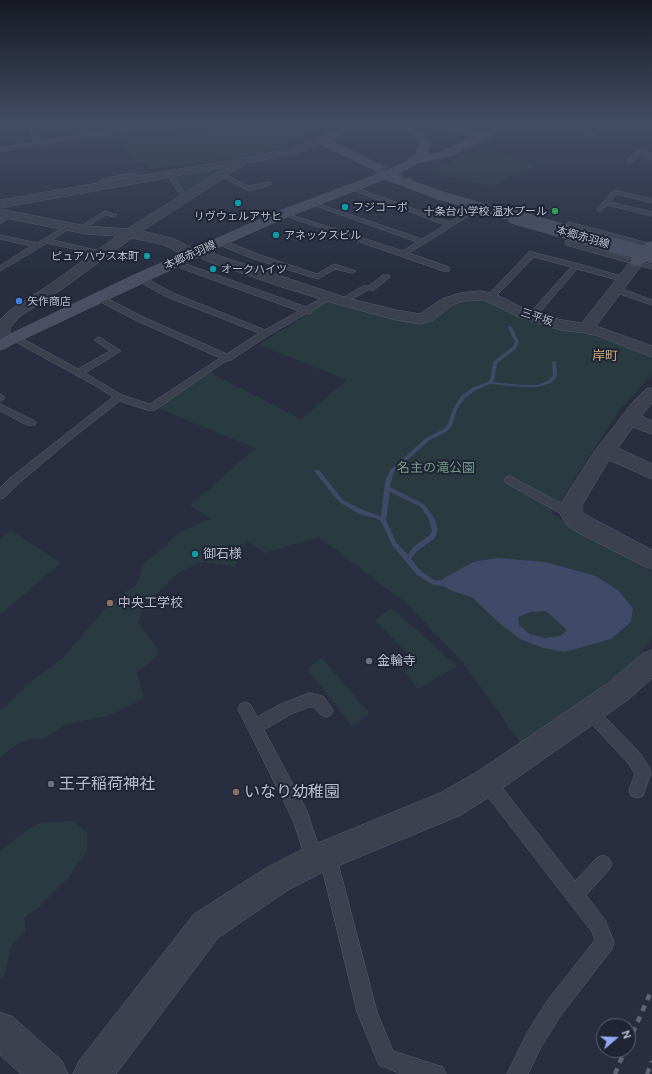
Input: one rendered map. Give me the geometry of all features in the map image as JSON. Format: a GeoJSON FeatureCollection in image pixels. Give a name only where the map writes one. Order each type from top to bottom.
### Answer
{"type":"FeatureCollection","features":[{"type":"Feature","properties":{"kind":"main road","name":"本郷赤羽線"},"geometry":{"type":"LineString","coordinates":[[0,345],[98,297],[196,252],[283,214],[352,188],[379,172]]}},
{"type":"Feature","properties":{"kind":"main road","name":"本郷赤羽線"},"geometry":{"type":"LineString","coordinates":[[384,172],[439,195],[514,218],[648,252]]}},
{"type":"Feature","properties":{"kind":"main road","name":"本郷赤羽線"},"geometry":{"type":"LineString","coordinates":[[514,218],[648,252]]}},
{"type":"Feature","properties":{"kind":"street"},"geometry":{"type":"LineString","coordinates":[[0,204],[174,172]]}},
{"type":"Feature","properties":{"kind":"street"},"geometry":{"type":"LineString","coordinates":[[0,345],[2,327],[7,312],[102,254],[129,234],[227,172]]}},
{"type":"Feature","properties":{"kind":"street"},"geometry":{"type":"LineString","coordinates":[[3,217],[74,228],[129,234],[169,242],[254,273],[336,299],[396,315],[420,319],[432,315],[447,302],[460,297],[480,295],[490,297]]}},
{"type":"Feature","properties":{"kind":"street"},"geometry":{"type":"LineString","coordinates":[[586,328],[648,252]]}},
{"type":"Feature","properties":{"kind":"street","name":"三平坂"},"geometry":{"type":"LineString","coordinates":[[490,297],[532,316],[561,325],[604,332],[652,352]]}},
{"type":"Feature","properties":{"kind":"street"},"geometry":{"type":"LineString","coordinates":[[652,393],[606,451],[571,505],[571,514],[576,520],[652,560]]}},
{"type":"Feature","properties":{"kind":"street"},"geometry":{"type":"LineString","coordinates":[[631,418],[652,428]]}},
{"type":"Feature","properties":{"kind":"street"},"geometry":{"type":"LineString","coordinates":[[606,451],[652,472]]}},
{"type":"Feature","properties":{"kind":"street"},"geometry":{"type":"LineString","coordinates":[[92,1074],[206,926],[277,878],[320,858],[450,804],[487,782],[590,712],[620,690],[652,661]]}},
{"type":"Feature","properties":{"kind":"street"},"geometry":{"type":"LineString","coordinates":[[0,1030],[49,1074]]}},
{"type":"Feature","properties":{"kind":"lane"},"geometry":{"type":"LineString","coordinates":[[169,173],[185,198]]}},
{"type":"Feature","properties":{"kind":"lane"},"geometry":{"type":"LineString","coordinates":[[223,175],[247,188],[269,184]]}},
{"type":"Feature","properties":{"kind":"lane"},"geometry":{"type":"LineString","coordinates":[[352,188],[451,225]]}},
{"type":"Feature","properties":{"kind":"lane"},"geometry":{"type":"LineString","coordinates":[[599,210],[615,192],[652,201]]}},
{"type":"Feature","properties":{"kind":"lane"},"geometry":{"type":"LineString","coordinates":[[311,203],[424,242]]}},
{"type":"Feature","properties":{"kind":"lane"},"geometry":{"type":"LineString","coordinates":[[606,203],[652,214]]}},
{"type":"Feature","properties":{"kind":"lane"},"geometry":{"type":"LineString","coordinates":[[0,269],[47,241],[105,213],[114,215]]}},
{"type":"Feature","properties":{"kind":"lane"},"geometry":{"type":"LineString","coordinates":[[283,214],[446,269]]}},
{"type":"Feature","properties":{"kind":"lane"},"geometry":{"type":"LineString","coordinates":[[403,254],[465,216]]}},
{"type":"Feature","properties":{"kind":"lane"},"geometry":{"type":"LineString","coordinates":[[569,224],[588,238]]}},
{"type":"Feature","properties":{"kind":"lane"},"geometry":{"type":"LineString","coordinates":[[0,237],[39,246]]}},
{"type":"Feature","properties":{"kind":"lane"},"geometry":{"type":"LineString","coordinates":[[569,243],[588,238]]}},
{"type":"Feature","properties":{"kind":"lane"},"geometry":{"type":"LineString","coordinates":[[223,240],[227,245],[257,257],[318,276],[334,266],[352,271]]}},
{"type":"Feature","properties":{"kind":"lane"},"geometry":{"type":"LineString","coordinates":[[47,241],[102,254]]}},
{"type":"Feature","properties":{"kind":"lane"},"geometry":{"type":"LineString","coordinates":[[648,252],[652,267]]}},
{"type":"Feature","properties":{"kind":"lane"},"geometry":{"type":"LineString","coordinates":[[490,297],[532,254],[576,266],[621,285],[652,303]]}},
{"type":"Feature","properties":{"kind":"lane"},"geometry":{"type":"LineString","coordinates":[[184,266],[308,311]]}},
{"type":"Feature","properties":{"kind":"lane"},"geometry":{"type":"LineString","coordinates":[[532,316],[576,266]]}},
{"type":"Feature","properties":{"kind":"lane"},"geometry":{"type":"LineString","coordinates":[[15,338],[119,397],[150,408],[221,360],[228,358],[266,333],[308,311],[336,299],[366,288],[371,288],[386,277]]}},
{"type":"Feature","properties":{"kind":"lane"},"geometry":{"type":"LineString","coordinates":[[139,278],[170,295],[266,333]]}},
{"type":"Feature","properties":{"kind":"lane"},"geometry":{"type":"LineString","coordinates":[[98,297],[138,318],[228,358]]}},
{"type":"Feature","properties":{"kind":"lane"},"geometry":{"type":"LineString","coordinates":[[78,373],[117,351],[98,340]]}},
{"type":"Feature","properties":{"kind":"lane"},"geometry":{"type":"LineString","coordinates":[[0,495],[14,481],[66,438],[119,397]]}},
{"type":"Feature","properties":{"kind":"lane"},"geometry":{"type":"LineString","coordinates":[[0,407],[31,423]]}},
{"type":"Feature","properties":{"kind":"lane"},"geometry":{"type":"LineString","coordinates":[[510,480],[571,514]]}},
{"type":"Feature","properties":{"kind":"lane"},"geometry":{"type":"LineString","coordinates":[[254,727],[286,709],[309,700],[318,701],[326,710]]}},
{"type":"Feature","properties":{"kind":"lane"},"geometry":{"type":"LineString","coordinates":[[245,709],[301,817],[320,858],[367,1012],[386,1058],[409,1067],[436,1074]]}},
{"type":"Feature","properties":{"kind":"lane"},"geometry":{"type":"LineString","coordinates":[[590,712],[634,758],[643,773],[637,790]]}},
{"type":"Feature","properties":{"kind":"lane"},"geometry":{"type":"LineString","coordinates":[[487,782],[599,926],[605,942],[554,1008],[534,1040],[517,1074]]}},
{"type":"Feature","properties":{"kind":"lane"},"geometry":{"type":"LineString","coordinates":[[574,894],[603,864]]}},
{"type":"Feature","properties":{"kind":"green space"},"geometry":{"type":"Polygon","coordinates":[[[198,172],[219,172],[185,193],[175,177],[198,172]]]}},
{"type":"Feature","properties":{"kind":"green space"},"geometry":{"type":"Polygon","coordinates":[[[430,172],[525,172],[520,175],[512,174],[494,187],[430,172]]]}},
{"type":"Feature","properties":{"kind":"green space","name":"名主の滝公園"},"geometry":{"type":"Polygon","coordinates":[[[486,298],[573,331],[599,337],[652,357],[652,374],[619,411],[552,514],[652,571],[652,639],[628,668],[521,744],[465,665],[406,603],[319,537],[265,553],[246,541],[235,567],[199,562],[178,573],[146,604],[138,622],[160,653],[137,673],[144,698],[108,716],[67,724],[47,737],[20,742],[0,757],[0,711],[33,680],[63,658],[110,603],[137,584],[142,566],[178,534],[201,522],[213,519],[190,506],[255,448],[157,408],[209,372],[301,419],[347,380],[259,345],[329,300],[415,322],[434,319],[452,303],[466,299],[486,298]]]}},
{"type":"Feature","properties":{"kind":"green space"},"geometry":{"type":"Polygon","coordinates":[[[10,530],[61,563],[0,615],[0,538],[10,530]]]}},
{"type":"Feature","properties":{"kind":"green space"},"geometry":{"type":"Polygon","coordinates":[[[392,608],[457,666],[418,689],[405,672],[416,663],[375,620],[392,608]]]}},
{"type":"Feature","properties":{"kind":"green space"},"geometry":{"type":"Polygon","coordinates":[[[322,658],[369,713],[352,726],[307,669],[322,658]]]}},
{"type":"Feature","properties":{"kind":"green space"},"geometry":{"type":"Polygon","coordinates":[[[75,821],[87,833],[87,852],[68,878],[39,907],[25,917],[25,931],[11,947],[4,977],[0,979],[0,852],[21,834],[40,823],[75,821]]]}},
{"type":"Feature","properties":{"kind":"water"},"geometry":{"type":"Polygon","coordinates":[[[497,558],[545,562],[596,576],[619,591],[633,608],[631,622],[611,639],[565,652],[543,648],[520,639],[498,622],[473,598],[450,590],[439,583],[444,578],[473,562],[497,558]],[[546,611],[531,612],[518,617],[519,625],[530,634],[545,638],[560,636],[567,630],[546,611]]]}},
{"type":"Feature","properties":{"kind":"waterway"},"geometry":{"type":"LineString","coordinates":[[489,383],[492,380],[495,362],[514,348],[517,342],[510,327]]}},
{"type":"Feature","properties":{"kind":"waterway"},"geometry":{"type":"LineString","coordinates":[[489,383],[538,386],[549,382],[555,376],[554,362]]}},
{"type":"Feature","properties":{"kind":"waterway"},"geometry":{"type":"LineString","coordinates":[[387,488],[392,471],[428,439],[444,431],[450,425],[455,409],[463,397],[474,389],[489,383]]}},
{"type":"Feature","properties":{"kind":"waterway"},"geometry":{"type":"LineString","coordinates":[[317,471],[341,501],[361,512],[377,516],[383,520]]}},
{"type":"Feature","properties":{"kind":"waterway"},"geometry":{"type":"LineString","coordinates":[[383,520],[387,488]]}},
{"type":"Feature","properties":{"kind":"waterway"},"geometry":{"type":"LineString","coordinates":[[387,488],[423,506],[432,519],[435,531],[432,537],[415,549],[408,559]]}},
{"type":"Feature","properties":{"kind":"waterway"},"geometry":{"type":"LineString","coordinates":[[383,520],[394,543],[419,573],[433,582],[448,584]]}},
{"type":"Feature","properties":{"kind":"tunnel"},"geometry":{"type":"LineString","coordinates":[[387,172],[411,184]]}},
{"type":"Feature","properties":{"kind":"railway"},"geometry":{"type":"LineString","coordinates":[[636,1026],[652,989]]}},
{"type":"Feature","properties":{"kind":"railway"},"geometry":{"type":"LineString","coordinates":[[615,1074],[622,1058]]}},
{"type":"Feature","properties":{"kind":"railway"},"geometry":{"type":"LineString","coordinates":[[647,1074],[652,1061]]}},
{"type":"Feature","properties":{"kind":"place","name":"リヴウェルアサヒ"},"geometry":{"type":"Point","coordinates":[238,203]}},
{"type":"Feature","properties":{"kind":"place","name":"フジコーポ"},"geometry":{"type":"Point","coordinates":[345,207]}},
{"type":"Feature","properties":{"kind":"place","name":"十条台小学校 温水プール"},"geometry":{"type":"Point","coordinates":[555,211]}},
{"type":"Feature","properties":{"kind":"place","name":"アネックスビル"},"geometry":{"type":"Point","coordinates":[276,235]}},
{"type":"Feature","properties":{"kind":"place","name":"ピュアハウス本町"},"geometry":{"type":"Point","coordinates":[147,256]}},
{"type":"Feature","properties":{"kind":"place","name":"オークハイツ"},"geometry":{"type":"Point","coordinates":[213,269]}},
{"type":"Feature","properties":{"kind":"place","name":"矢作商店"},"geometry":{"type":"Point","coordinates":[19,301]}},
{"type":"Feature","properties":{"kind":"place","name":"御石様"},"geometry":{"type":"Point","coordinates":[195,554]}},
{"type":"Feature","properties":{"kind":"place","name":"中央工学校"},"geometry":{"type":"Point","coordinates":[110,603]}},
{"type":"Feature","properties":{"kind":"place","name":"金輪寺"},"geometry":{"type":"Point","coordinates":[369,661]}},
{"type":"Feature","properties":{"kind":"place","name":"王子稲荷神社"},"geometry":{"type":"Point","coordinates":[51,784]}},
{"type":"Feature","properties":{"kind":"place","name":"いなり幼稚園"},"geometry":{"type":"Point","coordinates":[236,792]}},
{"type":"Feature","properties":{"kind":"district","name":"岸町"},"geometry":{"type":"Point","coordinates":[605,356]}}]}
